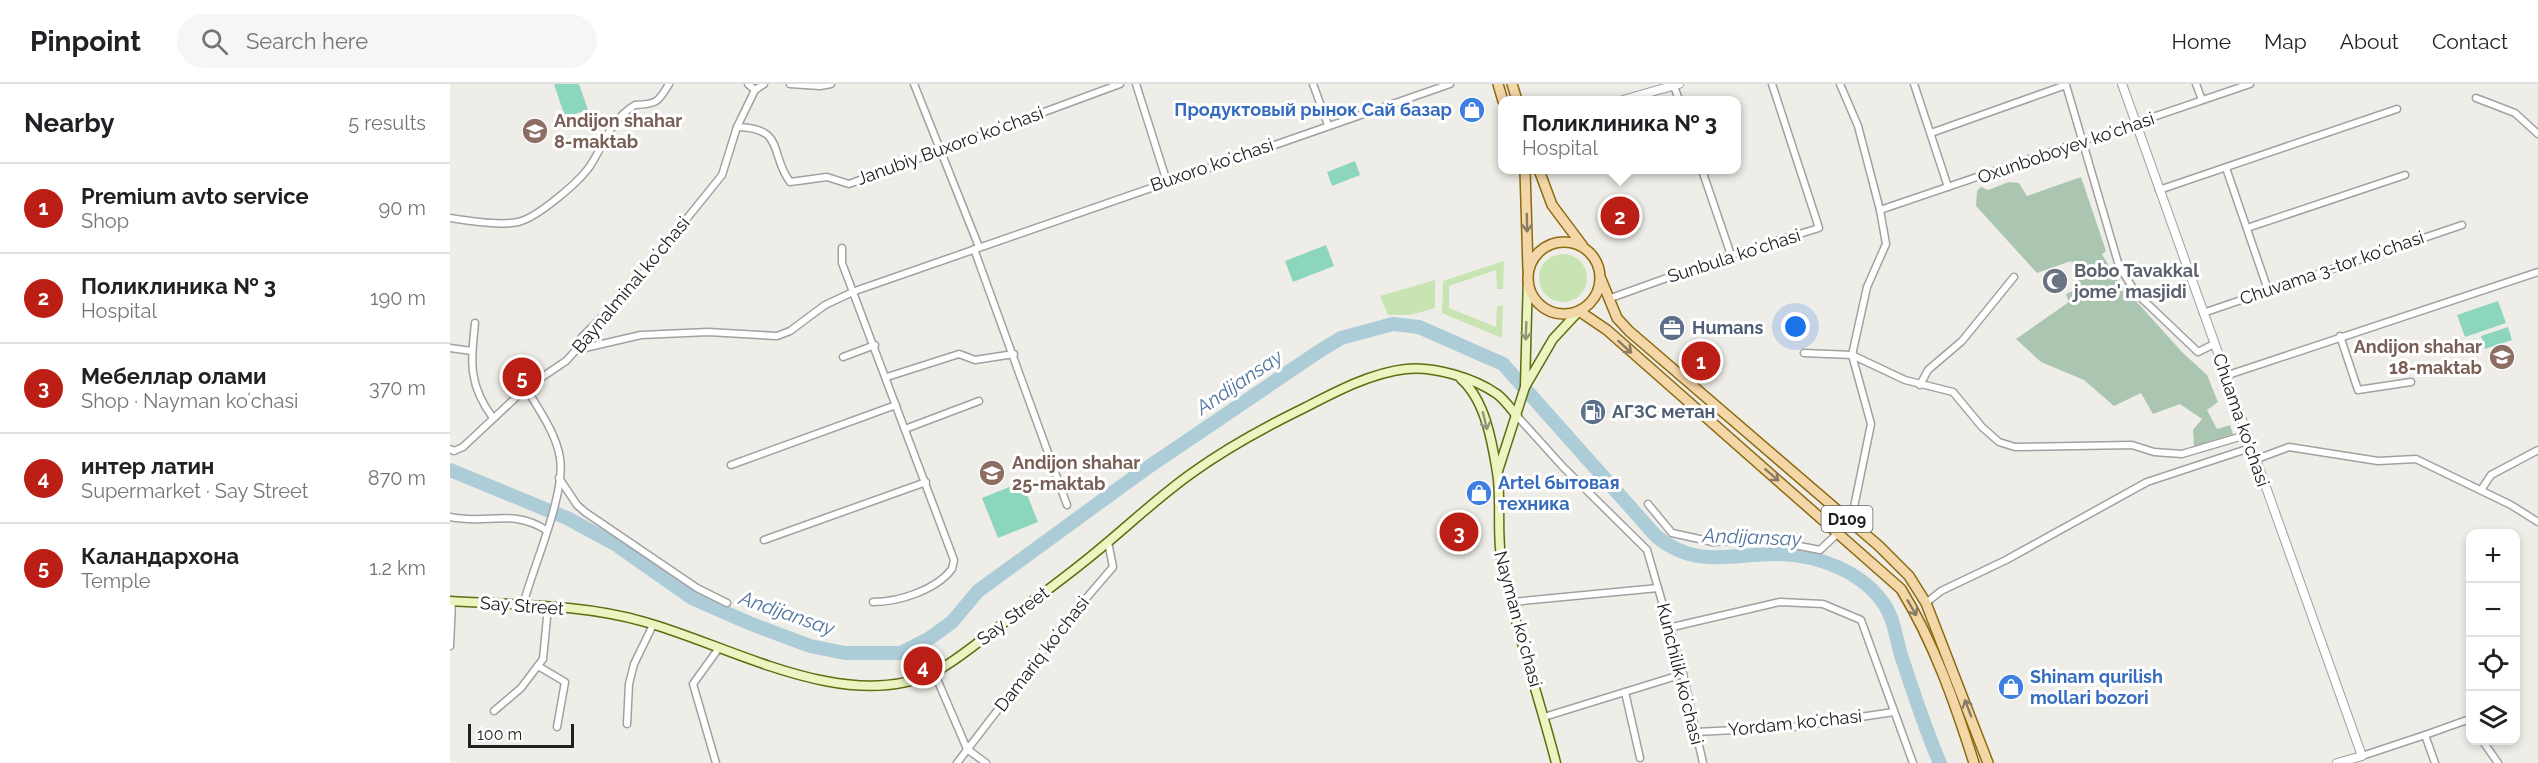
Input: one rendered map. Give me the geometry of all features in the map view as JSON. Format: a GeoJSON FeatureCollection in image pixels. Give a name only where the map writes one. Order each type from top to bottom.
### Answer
{"type":"FeatureCollection","features":[{"type":"Feature","properties":{"kind":"main road","name":"D109"},"geometry":{"type":"LineString","coordinates":[[1525,174],[1528,276],[1532,293],[1544,307],[1567,314],[1579,311],[1607,330],[1901,589],[1915,612],[1942,669],[1974,763]]}},
{"type":"Feature","properties":{"kind":"main road","name":"D109"},"geometry":{"type":"LineString","coordinates":[[1540,174],[1552,205],[1596,261],[1600,279],[1617,318],[1909,576],[1926,603],[1988,763]]}},
{"type":"Feature","properties":{"kind":"main road"},"geometry":{"type":"LineString","coordinates":[[1498,473],[1525,387],[1528,276],[1531,264],[1538,253],[1559,242],[1584,247]]}},
{"type":"Feature","properties":{"kind":"main road"},"geometry":{"type":"LineString","coordinates":[[1525,387],[1553,339],[1594,298],[1600,279]]}},
{"type":"Feature","properties":{"kind":"main road","name":"Say Street"},"geometry":{"type":"LineString","coordinates":[[451,601],[589,610],[653,625],[795,674],[844,683],[890,685],[934,672],[963,654],[1108,542],[1193,472],[1265,428],[1358,382],[1405,369],[1426,370],[1458,377],[1499,396],[1517,416]]}},
{"type":"Feature","properties":{"kind":"main road"},"geometry":{"type":"LineString","coordinates":[[1458,377],[1472,390],[1481,406],[1498,473]]}},
{"type":"Feature","properties":{"kind":"main road","name":"Nayman koʻchasi"},"geometry":{"type":"LineString","coordinates":[[1498,473],[1499,550],[1556,763]]}},
{"type":"Feature","properties":{"kind":"street"},"geometry":{"type":"LineString","coordinates":[[450,218],[469,222],[519,222],[528,217],[563,195],[589,167],[612,123],[635,105],[651,105],[661,98],[669,84]]}},
{"type":"Feature","properties":{"kind":"street"},"geometry":{"type":"LineString","coordinates":[[748,84],[756,90]]}},
{"type":"Feature","properties":{"kind":"street","name":"Baynalminal koʻchasi"},"geometry":{"type":"LineString","coordinates":[[452,450],[463,447],[526,388],[566,361],[576,350],[581,339],[630,290],[722,175],[737,127],[756,90],[764,84]]}},
{"type":"Feature","properties":{"kind":"street"},"geometry":{"type":"LineString","coordinates":[[790,84],[831,84]]}},
{"type":"Feature","properties":{"kind":"street"},"geometry":{"type":"LineString","coordinates":[[914,84],[977,248],[1067,505]]}},
{"type":"Feature","properties":{"kind":"street","name":"Janubiy Buxoro koʻchasi"},"geometry":{"type":"LineString","coordinates":[[737,127],[756,128],[765,132],[774,145],[790,182],[827,177],[849,184],[1120,84]]}},
{"type":"Feature","properties":{"kind":"street"},"geometry":{"type":"LineString","coordinates":[[1136,84],[1167,182]]}},
{"type":"Feature","properties":{"kind":"street"},"geometry":{"type":"LineString","coordinates":[[1313,84],[1328,125]]}},
{"type":"Feature","properties":{"kind":"street","name":"Buxoro koʻchasi"},"geometry":{"type":"LineString","coordinates":[[576,350],[641,335],[708,332],[777,336],[790,331],[825,305],[855,291],[1450,84]]}},
{"type":"Feature","properties":{"kind":"street"},"geometry":{"type":"LineString","coordinates":[[1637,96],[1678,84]]}},
{"type":"Feature","properties":{"kind":"street","name":"Sunbula koʻchasi"},"geometry":{"type":"LineString","coordinates":[[1608,299],[1731,255],[1819,228],[1772,84]]}},
{"type":"Feature","properties":{"kind":"street"},"geometry":{"type":"LineString","coordinates":[[1840,84],[1858,126],[1880,210],[1886,244],[1867,287],[1852,355],[1871,424],[1853,512],[1848,520]]}},
{"type":"Feature","properties":{"kind":"street"},"geometry":{"type":"LineString","coordinates":[[1914,84],[1948,187]]}},
{"type":"Feature","properties":{"kind":"street","name":"Chuama ko'chasi"},"geometry":{"type":"LineString","coordinates":[[2122,84],[2254,460],[2362,756]]}},
{"type":"Feature","properties":{"kind":"street"},"geometry":{"type":"LineString","coordinates":[[2196,84],[2202,100]]}},
{"type":"Feature","properties":{"kind":"street","name":"Oxunboboyev koʻchasi"},"geometry":{"type":"LineString","coordinates":[[1880,210],[2136,125],[2250,84]]}},
{"type":"Feature","properties":{"kind":"street"},"geometry":{"type":"LineString","coordinates":[[1931,133],[2066,86],[2119,266],[2136,293],[2198,352],[2214,344]]}},
{"type":"Feature","properties":{"kind":"street"},"geometry":{"type":"LineString","coordinates":[[2476,98],[2515,113],[2538,134]]}},
{"type":"Feature","properties":{"kind":"street"},"geometry":{"type":"LineString","coordinates":[[2159,190],[2397,109]]}},
{"type":"Feature","properties":{"kind":"street"},"geometry":{"type":"LineString","coordinates":[[2226,168],[2268,290]]}},
{"type":"Feature","properties":{"kind":"street"},"geometry":{"type":"LineString","coordinates":[[1703,174],[1731,255]]}},
{"type":"Feature","properties":{"kind":"street"},"geometry":{"type":"LineString","coordinates":[[2247,228],[2405,175]]}},
{"type":"Feature","properties":{"kind":"street","name":"Chuvama 3-tor koʻchasi"},"geometry":{"type":"LineString","coordinates":[[2203,313],[2462,225]]}},
{"type":"Feature","properties":{"kind":"street"},"geometry":{"type":"LineString","coordinates":[[842,248],[842,263],[855,291],[954,560],[952,569],[946,577],[925,589],[893,600],[873,602]]}},
{"type":"Feature","properties":{"kind":"street"},"geometry":{"type":"LineString","coordinates":[[2225,376],[2538,272]]}},
{"type":"Feature","properties":{"kind":"street"},"geometry":{"type":"LineString","coordinates":[[1920,385],[1928,370],[1962,341],[2014,277]]}},
{"type":"Feature","properties":{"kind":"street"},"geometry":{"type":"LineString","coordinates":[[475,322],[471,374],[475,391],[492,418]]}},
{"type":"Feature","properties":{"kind":"street"},"geometry":{"type":"LineString","coordinates":[[2340,336],[2358,390],[2411,382]]}},
{"type":"Feature","properties":{"kind":"street"},"geometry":{"type":"LineString","coordinates":[[843,357],[875,345]]}},
{"type":"Feature","properties":{"kind":"street"},"geometry":{"type":"LineString","coordinates":[[450,348],[472,351]]}},
{"type":"Feature","properties":{"kind":"street"},"geometry":{"type":"LineString","coordinates":[[1804,353],[1852,355],[1920,385],[1933,385],[1953,392],[1982,427],[1999,442],[2015,447],[2132,445],[2154,452],[2182,454],[2246,435]]}},
{"type":"Feature","properties":{"kind":"street"},"geometry":{"type":"LineString","coordinates":[[887,377],[959,354],[975,360],[1014,354]]}},
{"type":"Feature","properties":{"kind":"street"},"geometry":{"type":"LineString","coordinates":[[523,604],[556,496],[561,460],[553,436],[526,388]]}},
{"type":"Feature","properties":{"kind":"street"},"geometry":{"type":"LineString","coordinates":[[904,429],[979,401]]}},
{"type":"Feature","properties":{"kind":"street"},"geometry":{"type":"LineString","coordinates":[[731,465],[896,405]]}},
{"type":"Feature","properties":{"kind":"street"},"geometry":{"type":"LineString","coordinates":[[1517,416],[1564,468],[1647,550],[1658,588]]}},
{"type":"Feature","properties":{"kind":"street"},"geometry":{"type":"LineString","coordinates":[[2254,460],[2289,447],[2378,461],[2415,459],[2481,490],[2538,522]]}},
{"type":"Feature","properties":{"kind":"street"},"geometry":{"type":"LineString","coordinates":[[1926,603],[1950,586],[2006,560],[2147,482],[2250,448]]}},
{"type":"Feature","properties":{"kind":"street"},"geometry":{"type":"LineString","coordinates":[[2481,490],[2491,475],[2538,450]]}},
{"type":"Feature","properties":{"kind":"street"},"geometry":{"type":"LineString","coordinates":[[559,478],[577,505],[585,512],[697,588],[727,603]]}},
{"type":"Feature","properties":{"kind":"street"},"geometry":{"type":"LineString","coordinates":[[764,540],[926,482]]}},
{"type":"Feature","properties":{"kind":"street"},"geometry":{"type":"LineString","coordinates":[[1648,504],[1672,533],[1713,542],[1764,539],[1820,549],[1838,533]]}},
{"type":"Feature","properties":{"kind":"street"},"geometry":{"type":"LineString","coordinates":[[450,517],[476,520],[518,517],[547,527]]}},
{"type":"Feature","properties":{"kind":"street","name":"Damariq koʻchasi"},"geometry":{"type":"LineString","coordinates":[[957,763],[1059,630],[1113,567],[1108,542]]}},
{"type":"Feature","properties":{"kind":"street","name":"Kunchilik koʻchasi"},"geometry":{"type":"LineString","coordinates":[[1512,602],[1658,588],[1683,674],[1703,763]]}},
{"type":"Feature","properties":{"kind":"street"},"geometry":{"type":"LineString","coordinates":[[450,646],[451,601]]}},
{"type":"Feature","properties":{"kind":"street"},"geometry":{"type":"LineString","coordinates":[[1668,628],[1780,602],[1823,604],[1861,620],[1913,763]]}},
{"type":"Feature","properties":{"kind":"street"},"geometry":{"type":"LineString","coordinates":[[494,711],[521,688],[538,666],[546,650],[548,607]]}},
{"type":"Feature","properties":{"kind":"street"},"geometry":{"type":"LineString","coordinates":[[627,724],[631,674],[653,625]]}},
{"type":"Feature","properties":{"kind":"street"},"geometry":{"type":"LineString","coordinates":[[716,763],[693,684],[719,648]]}},
{"type":"Feature","properties":{"kind":"street"},"geometry":{"type":"LineString","coordinates":[[538,666],[565,682],[556,727]]}},
{"type":"Feature","properties":{"kind":"street"},"geometry":{"type":"LineString","coordinates":[[934,672],[967,749],[986,763]]}},
{"type":"Feature","properties":{"kind":"street"},"geometry":{"type":"LineString","coordinates":[[1544,717],[1683,674]]}},
{"type":"Feature","properties":{"kind":"street"},"geometry":{"type":"LineString","coordinates":[[1625,692],[1640,758]]}},
{"type":"Feature","properties":{"kind":"street","name":"Yordam koʻchasi"},"geometry":{"type":"LineString","coordinates":[[1696,732],[1793,727],[1894,712]]}},
{"type":"Feature","properties":{"kind":"street"},"geometry":{"type":"LineString","coordinates":[[2337,763],[2466,720]]}},
{"type":"Feature","properties":{"kind":"street"},"geometry":{"type":"LineString","coordinates":[[2425,735],[2435,763]]}},
{"type":"Feature","properties":{"kind":"street"},"geometry":{"type":"LineString","coordinates":[[2485,745],[2498,763]]}},
{"type":"Feature","properties":{"kind":"green space"},"geometry":{"type":"Polygon","coordinates":[[[554,84],[579,84],[588,110],[565,117],[554,84]]]}},
{"type":"Feature","properties":{"kind":"green space"},"geometry":{"type":"Polygon","coordinates":[[[1355,161],[1360,175],[1332,186],[1327,172],[1355,161]]]}},
{"type":"Feature","properties":{"kind":"green space"},"geometry":{"type":"Polygon","coordinates":[[[2081,177],[2106,251],[2102,254],[2117,280],[2182,352],[2207,375],[2218,402],[2207,410],[2217,429],[2230,425],[2233,434],[2194,447],[2193,430],[2202,419],[2180,404],[2153,414],[2141,393],[2114,406],[2084,380],[2041,362],[2016,339],[2069,302],[2066,294],[2081,287],[2071,261],[2037,273],[1976,206],[1977,191],[1981,187],[1988,190],[2009,182],[2019,183],[2027,196],[2081,177]]]}},
{"type":"Feature","properties":{"kind":"green space"},"geometry":{"type":"Polygon","coordinates":[[[1326,245],[1334,266],[1293,282],[1285,261],[1326,245]]]}},
{"type":"Feature","properties":{"kind":"green space"},"geometry":{"type":"Polygon","coordinates":[[[1558,254],[1568,254],[1583,264],[1587,278],[1586,287],[1577,298],[1568,302],[1558,302],[1543,292],[1539,283],[1539,273],[1549,258],[1558,254]]]}},
{"type":"Feature","properties":{"kind":"green space"},"geometry":{"type":"Polygon","coordinates":[[[1504,261],[1503,289],[1497,289],[1496,270],[1449,286],[1449,308],[1496,327],[1497,306],[1503,305],[1502,338],[1442,313],[1443,281],[1504,261]]]}},
{"type":"Feature","properties":{"kind":"green space"},"geometry":{"type":"Polygon","coordinates":[[[1435,280],[1435,308],[1411,315],[1388,315],[1380,296],[1435,280]]]}},
{"type":"Feature","properties":{"kind":"green space"},"geometry":{"type":"Polygon","coordinates":[[[2498,301],[2506,323],[2465,337],[2457,315],[2498,301]]]}},
{"type":"Feature","properties":{"kind":"green space"},"geometry":{"type":"Polygon","coordinates":[[[2508,327],[2512,340],[2485,349],[2481,336],[2508,327]]]}},
{"type":"Feature","properties":{"kind":"green space"},"geometry":{"type":"Polygon","coordinates":[[[1022,482],[1038,522],[998,538],[982,498],[1022,482]]]}},
{"type":"Feature","properties":{"kind":"waterway","name":"Andijansay"},"geometry":{"type":"LineString","coordinates":[[450,470],[567,518],[615,544],[692,598],[749,623],[810,646],[845,653],[901,653],[930,638],[952,622],[978,591],[1144,470],[1318,352],[1341,338],[1393,324],[1419,327],[1503,364],[1656,536],[1671,546],[1686,553],[1701,556],[1779,554],[1810,558],[1839,568],[1866,584],[1889,613],[1901,655],[1940,763]]}},
{"type":"Feature","properties":{"kind":"place","name":"Продуктовый рынок Сай базар"},"geometry":{"type":"Point","coordinates":[1472,110]}},
{"type":"Feature","properties":{"kind":"place","name":"Andijon shahar 8-maktab"},"geometry":{"type":"Point","coordinates":[535,131]}},
{"type":"Feature","properties":{"kind":"place","name":"Поликлиника № 3"},"geometry":{"type":"Point","coordinates":[1620,216]}},
{"type":"Feature","properties":{"kind":"place","name":"Bobo Tavakkal jome' masjidi"},"geometry":{"type":"Point","coordinates":[2055,281]}},
{"type":"Feature","properties":{"kind":"place","name":"Humans"},"geometry":{"type":"Point","coordinates":[1672,328]}},
{"type":"Feature","properties":{"kind":"place","name":"Andijon shahar 18-maktab"},"geometry":{"type":"Point","coordinates":[2502,357]}},
{"type":"Feature","properties":{"kind":"place","name":"Premium avto service"},"geometry":{"type":"Point","coordinates":[1701,361]}},
{"type":"Feature","properties":{"kind":"place","name":"Каландархона"},"geometry":{"type":"Point","coordinates":[522,377]}},
{"type":"Feature","properties":{"kind":"place","name":"АГЗС метан"},"geometry":{"type":"Point","coordinates":[1593,412]}},
{"type":"Feature","properties":{"kind":"place","name":"Andijon shahar 25-maktab"},"geometry":{"type":"Point","coordinates":[992,473]}},
{"type":"Feature","properties":{"kind":"place","name":"Artel бытовая техника"},"geometry":{"type":"Point","coordinates":[1479,493]}},
{"type":"Feature","properties":{"kind":"place","name":"Мебеллар олами"},"geometry":{"type":"Point","coordinates":[1459,532]}},
{"type":"Feature","properties":{"kind":"place","name":"интер латин"},"geometry":{"type":"Point","coordinates":[923,666]}},
{"type":"Feature","properties":{"kind":"place","name":"Shinam qurilish mollari bozori"},"geometry":{"type":"Point","coordinates":[2011,687]}}]}
